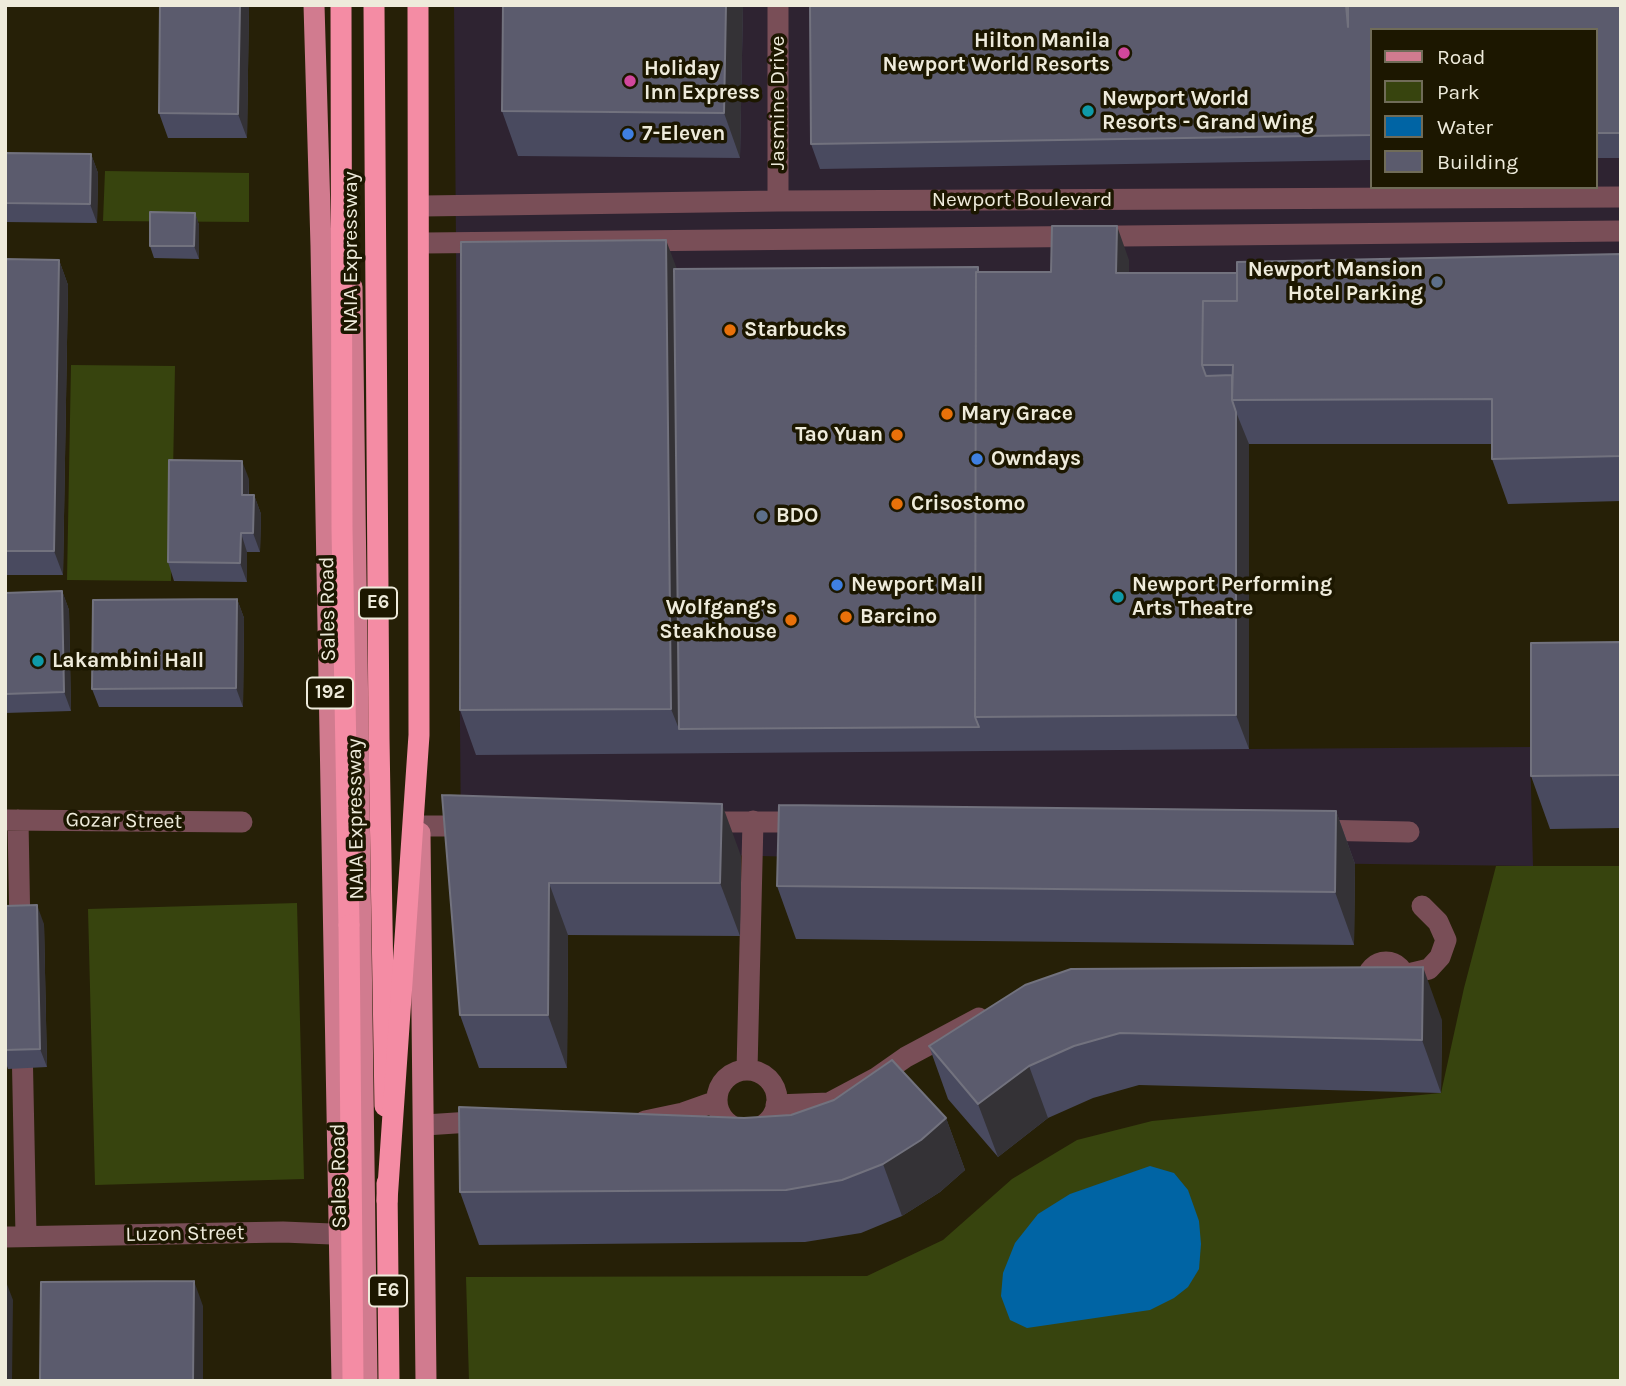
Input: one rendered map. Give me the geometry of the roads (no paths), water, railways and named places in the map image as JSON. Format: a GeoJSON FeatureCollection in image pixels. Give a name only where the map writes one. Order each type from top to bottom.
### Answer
{"type":"FeatureCollection","features":[{"type":"Feature","properties":{"kind":"highway","name":"NAIA Expressway"},"geometry":{"type":"LineString","coordinates":[[374,5],[379,738],[389,1381]]}},
{"type":"Feature","properties":{"kind":"highway"},"geometry":{"type":"LineString","coordinates":[[387,1201],[419,735],[420,5]]}},
{"type":"Feature","properties":{"kind":"highway","name":"NAIA Expressway"},"geometry":{"type":"LineString","coordinates":[[342,6],[342,529],[353,1381]]}},
{"type":"Feature","properties":{"kind":"main road","name":"Sales Road"},"geometry":{"type":"LineString","coordinates":[[314,5],[342,1381]]}},
{"type":"Feature","properties":{"kind":"main road"},"geometry":{"type":"LineString","coordinates":[[382,5],[388,826],[396,1381]]}},
{"type":"Feature","properties":{"kind":"main road"},"geometry":{"type":"LineString","coordinates":[[420,5],[424,243],[420,826],[426,1381]]}},
{"type":"Feature","properties":{"kind":"main road","name":"Sales Road"},"geometry":{"type":"LineString","coordinates":[[342,6],[367,1381]]}},
{"type":"Feature","properties":{"kind":"street","name":"Jasmine Drive"},"geometry":{"type":"LineString","coordinates":[[778,5],[778,201]]}},
{"type":"Feature","properties":{"kind":"street","name":"Newport Boulevard"},"geometry":{"type":"LineString","coordinates":[[423,206],[778,201],[1621,197]]}},
{"type":"Feature","properties":{"kind":"street"},"geometry":{"type":"LineString","coordinates":[[1549,198],[1557,207],[1559,215],[1552,232]]}},
{"type":"Feature","properties":{"kind":"street"},"geometry":{"type":"LineString","coordinates":[[561,204],[563,263]]}},
{"type":"Feature","properties":{"kind":"street","name":"Newport Boulevard"},"geometry":{"type":"LineString","coordinates":[[424,243],[1621,231]]}},
{"type":"Feature","properties":{"kind":"street"},"geometry":{"type":"LineString","coordinates":[[12,820],[21,958]]}},
{"type":"Feature","properties":{"kind":"street","name":"Gozar Street"},"geometry":{"type":"LineString","coordinates":[[12,820],[243,822]]}},
{"type":"Feature","properties":{"kind":"street"},"geometry":{"type":"LineString","coordinates":[[747,1070],[753,821]]}},
{"type":"Feature","properties":{"kind":"street"},"geometry":{"type":"LineString","coordinates":[[684,822],[823,822]]}},
{"type":"Feature","properties":{"kind":"street"},"geometry":{"type":"LineString","coordinates":[[420,826],[496,825]]}},
{"type":"Feature","properties":{"kind":"street"},"geometry":{"type":"LineString","coordinates":[[1297,830],[1409,832]]}},
{"type":"Feature","properties":{"kind":"street"},"geometry":{"type":"LineString","coordinates":[[1360,981],[1372,968],[1383,962],[1396,965],[1404,975],[1429,969],[1440,957],[1446,940],[1438,922],[1422,906]]}},
{"type":"Feature","properties":{"kind":"street"},"geometry":{"type":"LineString","coordinates":[[776,1105],[829,1103],[876,1078],[952,1031],[995,1010]]}},
{"type":"Feature","properties":{"kind":"street"},"geometry":{"type":"LineString","coordinates":[[16,1237],[22,1028]]}},
{"type":"Feature","properties":{"kind":"street"},"geometry":{"type":"LineString","coordinates":[[747,1070],[766,1077],[773,1085],[776,1105],[766,1123],[747,1130],[729,1125],[722,1118],[717,1101],[718,1092],[728,1076],[747,1070]]}},
{"type":"Feature","properties":{"kind":"street"},"geometry":{"type":"LineString","coordinates":[[631,1121],[682,1113],[717,1101]]}},
{"type":"Feature","properties":{"kind":"street"},"geometry":{"type":"LineString","coordinates":[[425,1125],[460,1121],[513,1121]]}},
{"type":"Feature","properties":{"kind":"street","name":"Luzon Street"},"geometry":{"type":"LineString","coordinates":[[16,1237],[340,1233],[365,1236]]}},
{"type":"Feature","properties":{"kind":"water"},"geometry":{"type":"Polygon","coordinates":[[[1150,1166],[1174,1173],[1188,1190],[1199,1221],[1199,1269],[1188,1287],[1174,1298],[1150,1310],[1027,1328],[1010,1320],[1001,1296],[1003,1273],[1015,1243],[1038,1214],[1070,1194],[1150,1166]]]}},
{"type":"Feature","properties":{"kind":"place","name":"Hilton Manila Newport World Resorts"},"geometry":{"type":"Point","coordinates":[1124,53]}},
{"type":"Feature","properties":{"kind":"place","name":"Holiday Inn Express"},"geometry":{"type":"Point","coordinates":[630,81]}},
{"type":"Feature","properties":{"kind":"place","name":"Newport World Resorts - Grand Wing"},"geometry":{"type":"Point","coordinates":[1088,111]}},
{"type":"Feature","properties":{"kind":"place","name":"7-Eleven"},"geometry":{"type":"Point","coordinates":[628,134]}},
{"type":"Feature","properties":{"kind":"place","name":"Newport Mansion Hotel Parking"},"geometry":{"type":"Point","coordinates":[1437,282]}},
{"type":"Feature","properties":{"kind":"place","name":"Starbucks"},"geometry":{"type":"Point","coordinates":[730,330]}},
{"type":"Feature","properties":{"kind":"place","name":"Mary Grace"},"geometry":{"type":"Point","coordinates":[947,414]}},
{"type":"Feature","properties":{"kind":"place","name":"Tao Yuan"},"geometry":{"type":"Point","coordinates":[897,435]}},
{"type":"Feature","properties":{"kind":"place","name":"Owndays"},"geometry":{"type":"Point","coordinates":[977,459]}},
{"type":"Feature","properties":{"kind":"place","name":"Crisostomo"},"geometry":{"type":"Point","coordinates":[897,504]}},
{"type":"Feature","properties":{"kind":"place","name":"BDO"},"geometry":{"type":"Point","coordinates":[762,516]}},
{"type":"Feature","properties":{"kind":"place","name":"Newport Mall"},"geometry":{"type":"Point","coordinates":[837,585]}},
{"type":"Feature","properties":{"kind":"place","name":"Newport Performing Arts Theatre"},"geometry":{"type":"Point","coordinates":[1118,597]}},
{"type":"Feature","properties":{"kind":"place","name":"Barcino"},"geometry":{"type":"Point","coordinates":[846,617]}},
{"type":"Feature","properties":{"kind":"place","name":"Wolfgang’s Steakhouse"},"geometry":{"type":"Point","coordinates":[791,620]}},
{"type":"Feature","properties":{"kind":"place","name":"Lakambini Hall"},"geometry":{"type":"Point","coordinates":[38,661]}}]}
